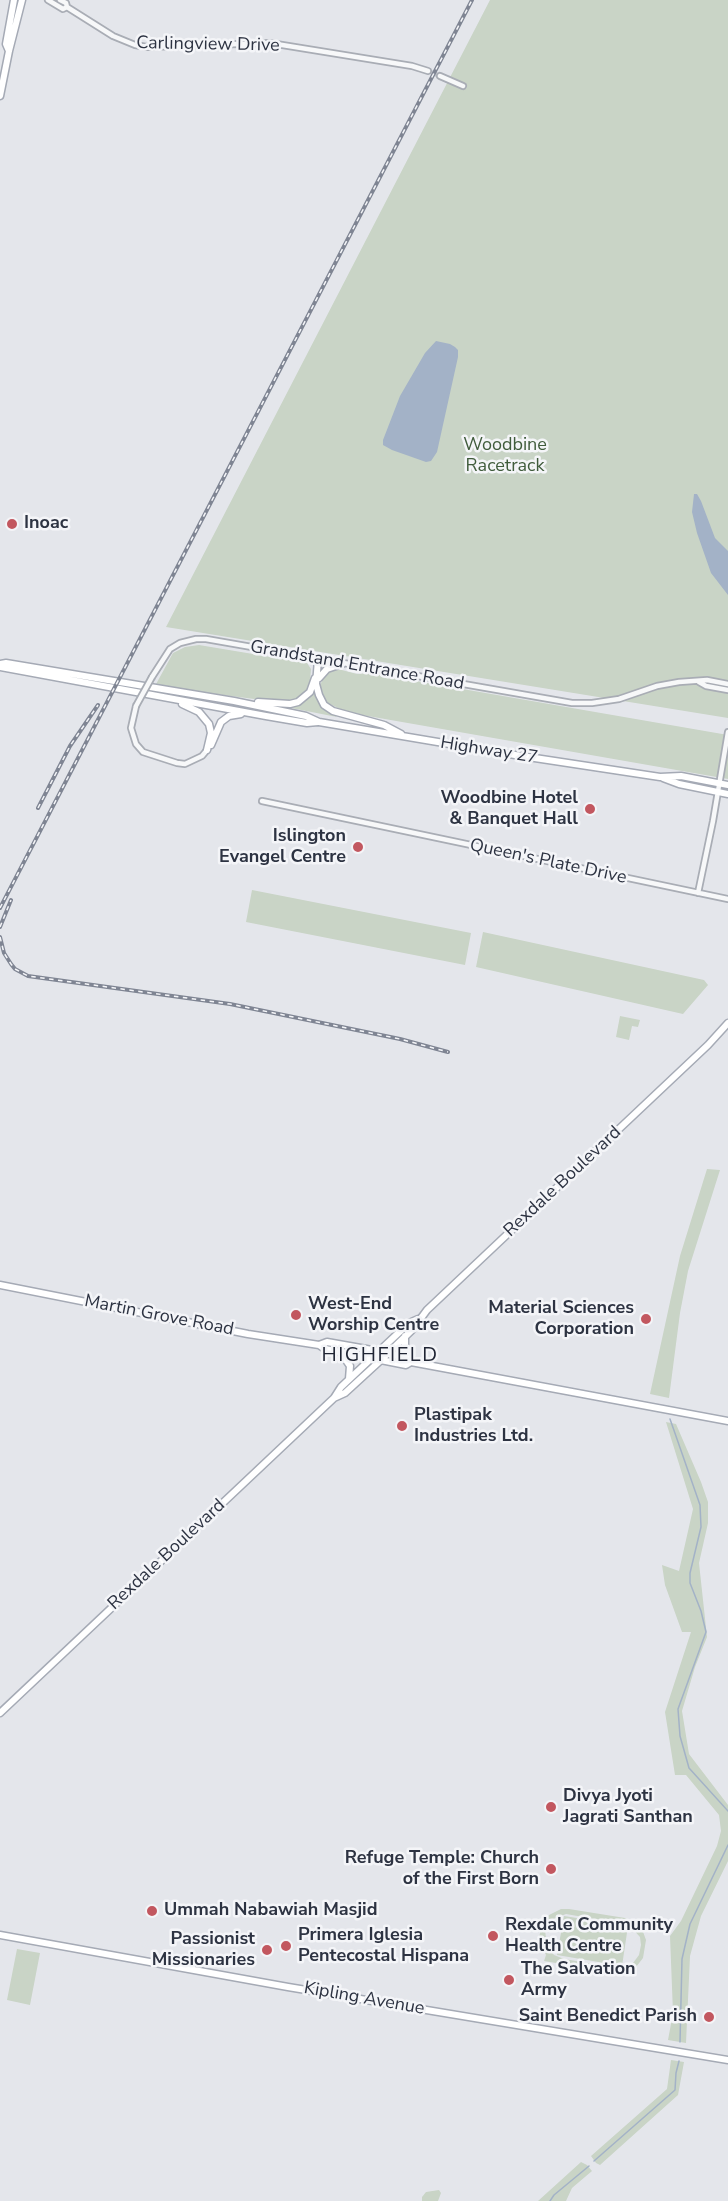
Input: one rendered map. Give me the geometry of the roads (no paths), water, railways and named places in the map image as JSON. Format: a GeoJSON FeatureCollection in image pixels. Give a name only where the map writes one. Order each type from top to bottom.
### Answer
{"type":"FeatureCollection","features":[{"type":"Feature","properties":{"kind":"main road"},"geometry":{"type":"LineString","coordinates":[[9,51],[6,44],[14,0]]}},
{"type":"Feature","properties":{"kind":"main road"},"geometry":{"type":"LineString","coordinates":[[0,96],[22,0]]}},
{"type":"Feature","properties":{"kind":"main road"},"geometry":{"type":"LineString","coordinates":[[318,660],[316,684],[321,701],[333,711],[384,725],[407,737]]}},
{"type":"Feature","properties":{"kind":"main road","name":"Highway 27"},"geometry":{"type":"LineString","coordinates":[[0,666],[6,663],[234,701],[306,716],[319,722]]}},
{"type":"Feature","properties":{"kind":"main road"},"geometry":{"type":"LineString","coordinates":[[316,684],[323,671],[342,664]]}},
{"type":"Feature","properties":{"kind":"main road","name":"Highway 27"},"geometry":{"type":"LineString","coordinates":[[0,666],[307,723],[319,722],[660,777],[679,784],[728,794]]}},
{"type":"Feature","properties":{"kind":"main road"},"geometry":{"type":"LineString","coordinates":[[234,701],[272,704],[298,702],[310,692],[317,675]]}},
{"type":"Feature","properties":{"kind":"main road"},"geometry":{"type":"LineString","coordinates":[[155,696],[188,706],[199,712],[209,724],[211,733],[207,750]]}},
{"type":"Feature","properties":{"kind":"main road"},"geometry":{"type":"LineString","coordinates":[[207,750],[213,743],[221,722],[229,716],[237,714],[266,716]]}},
{"type":"Feature","properties":{"kind":"main road","name":"Highway 27"},"geometry":{"type":"LineString","coordinates":[[660,777],[681,776],[728,785]]}},
{"type":"Feature","properties":{"kind":"main road","name":"Rexdale Boulevard"},"geometry":{"type":"LineString","coordinates":[[334,1398],[345,1393],[381,1360],[418,1319],[708,1045],[728,1023]]}},
{"type":"Feature","properties":{"kind":"main road","name":"Rexdale Boulevard"},"geometry":{"type":"LineString","coordinates":[[708,1045],[728,1030]]}},
{"type":"Feature","properties":{"kind":"main road","name":"Martin Grove Road"},"geometry":{"type":"LineString","coordinates":[[0,1285],[248,1334],[319,1345],[340,1353],[372,1359],[406,1365],[412,1362]]}},
{"type":"Feature","properties":{"kind":"main road","name":"Rexdale Boulevard"},"geometry":{"type":"LineString","coordinates":[[0,1713],[334,1398],[340,1387],[409,1323],[418,1319]]}},
{"type":"Feature","properties":{"kind":"main road"},"geometry":{"type":"LineString","coordinates":[[405,1336],[405,1349],[412,1362]]}},
{"type":"Feature","properties":{"kind":"main road","name":"Martin Grove Road"},"geometry":{"type":"LineString","coordinates":[[319,1345],[327,1342],[407,1358],[412,1362],[728,1421]]}},
{"type":"Feature","properties":{"kind":"main road"},"geometry":{"type":"LineString","coordinates":[[340,1353],[350,1366],[349,1380]]}},
{"type":"Feature","properties":{"kind":"main road","name":"Kipling Avenue"},"geometry":{"type":"LineString","coordinates":[[0,1935],[288,1987],[728,2060]]}},
{"type":"Feature","properties":{"kind":"street","name":"Carlingview Drive"},"geometry":{"type":"LineString","coordinates":[[48,0],[63,9],[67,7]]}},
{"type":"Feature","properties":{"kind":"street","name":"Carlingview Drive"},"geometry":{"type":"LineString","coordinates":[[60,0],[112,36],[135,45],[147,47],[270,43],[412,66],[428,72]]}},
{"type":"Feature","properties":{"kind":"street"},"geometry":{"type":"LineString","coordinates":[[440,76],[463,86]]}},
{"type":"Feature","properties":{"kind":"street","name":"Grandstand Entrance Road"},"geometry":{"type":"LineString","coordinates":[[207,750],[202,756],[185,764],[177,764],[143,752],[136,744],[131,728],[136,706],[170,649],[180,643],[196,639],[572,703],[606,701],[668,684],[699,682],[706,686],[728,690]]}},
{"type":"Feature","properties":{"kind":"street"},"geometry":{"type":"LineString","coordinates":[[699,682],[707,680],[728,684]]}},
{"type":"Feature","properties":{"kind":"street"},"geometry":{"type":"LineString","coordinates":[[698,893],[728,732]]}},
{"type":"Feature","properties":{"kind":"street","name":"Queen's Plate Drive"},"geometry":{"type":"LineString","coordinates":[[262,801],[728,899]]}},
{"type":"Feature","properties":{"kind":"water"},"geometry":{"type":"Polygon","coordinates":[[[436,341],[455,347],[458,350],[458,357],[437,452],[431,461],[426,462],[392,450],[383,445],[383,440],[400,396],[425,353],[436,341]]]}},
{"type":"Feature","properties":{"kind":"water"},"geometry":{"type":"Polygon","coordinates":[[[694,494],[697,494],[701,501],[715,538],[728,551],[728,595],[711,573],[697,533],[692,512],[694,494]]]}},
{"type":"Feature","properties":{"kind":"waterway"},"geometry":{"type":"LineString","coordinates":[[670,1419],[700,1505],[701,1527],[690,1573],[690,1583],[706,1632],[678,1709],[680,1736],[689,1768],[728,1811]]}},
{"type":"Feature","properties":{"kind":"waterway"},"geometry":{"type":"LineString","coordinates":[[680,2042],[682,1959],[690,1924],[728,1845]]}},
{"type":"Feature","properties":{"kind":"waterway"},"geometry":{"type":"LineString","coordinates":[[594,2161],[675,2090],[679,2061]]}},
{"type":"Feature","properties":{"kind":"waterway"},"geometry":{"type":"LineString","coordinates":[[550,2201],[589,2166]]}},
{"type":"Feature","properties":{"kind":"tunnel"},"geometry":{"type":"LineString","coordinates":[[428,71],[440,76]]}},
{"type":"Feature","properties":{"kind":"railway"},"geometry":{"type":"LineString","coordinates":[[0,908],[472,0]]}},
{"type":"Feature","properties":{"kind":"railway"},"geometry":{"type":"LineString","coordinates":[[38,808],[70,746],[98,705]]}},
{"type":"Feature","properties":{"kind":"railway"},"geometry":{"type":"LineString","coordinates":[[0,927],[11,900]]}},
{"type":"Feature","properties":{"kind":"railway"},"geometry":{"type":"LineString","coordinates":[[0,937],[4,953],[11,964],[28,976],[230,1004],[400,1039],[448,1052]]}},
{"type":"Feature","properties":{"kind":"place","name":"Inoac"},"geometry":{"type":"Point","coordinates":[12,524]}},
{"type":"Feature","properties":{"kind":"place","name":"Woodbine Hotel & Banquet Hall"},"geometry":{"type":"Point","coordinates":[590,809]}},
{"type":"Feature","properties":{"kind":"place","name":"Islington Evangel Centre"},"geometry":{"type":"Point","coordinates":[358,847]}},
{"type":"Feature","properties":{"kind":"place","name":"West-End Worship Centre"},"geometry":{"type":"Point","coordinates":[296,1315]}},
{"type":"Feature","properties":{"kind":"place","name":"Material Sciences Corporation"},"geometry":{"type":"Point","coordinates":[646,1319]}},
{"type":"Feature","properties":{"kind":"place","name":"Plastipak Industries Ltd."},"geometry":{"type":"Point","coordinates":[402,1426]}},
{"type":"Feature","properties":{"kind":"place","name":"Divya Jyoti Jagrati Santhan"},"geometry":{"type":"Point","coordinates":[551,1807]}},
{"type":"Feature","properties":{"kind":"place","name":"Refuge Temple: Church of the First Born"},"geometry":{"type":"Point","coordinates":[551,1869]}},
{"type":"Feature","properties":{"kind":"place","name":"Ummah Nabawiah Masjid"},"geometry":{"type":"Point","coordinates":[152,1911]}},
{"type":"Feature","properties":{"kind":"place","name":"Rexdale Community Health Centre"},"geometry":{"type":"Point","coordinates":[493,1936]}},
{"type":"Feature","properties":{"kind":"place","name":"Primera Iglesia Pentecostal Hispana"},"geometry":{"type":"Point","coordinates":[286,1946]}},
{"type":"Feature","properties":{"kind":"place","name":"Passionist Missionaries"},"geometry":{"type":"Point","coordinates":[267,1950]}},
{"type":"Feature","properties":{"kind":"place","name":"The Salvation Army"},"geometry":{"type":"Point","coordinates":[509,1980]}},
{"type":"Feature","properties":{"kind":"place","name":"Saint Benedict Parish"},"geometry":{"type":"Point","coordinates":[709,2017]}},
{"type":"Feature","properties":{"kind":"district","name":"HIGHFIELD"},"geometry":{"type":"Point","coordinates":[380,1356]}},
{"type":"Feature","properties":{"kind":"park label","name":"Woodbine Racetrack"},"geometry":{"type":"Point","coordinates":[505,456]}}]}
